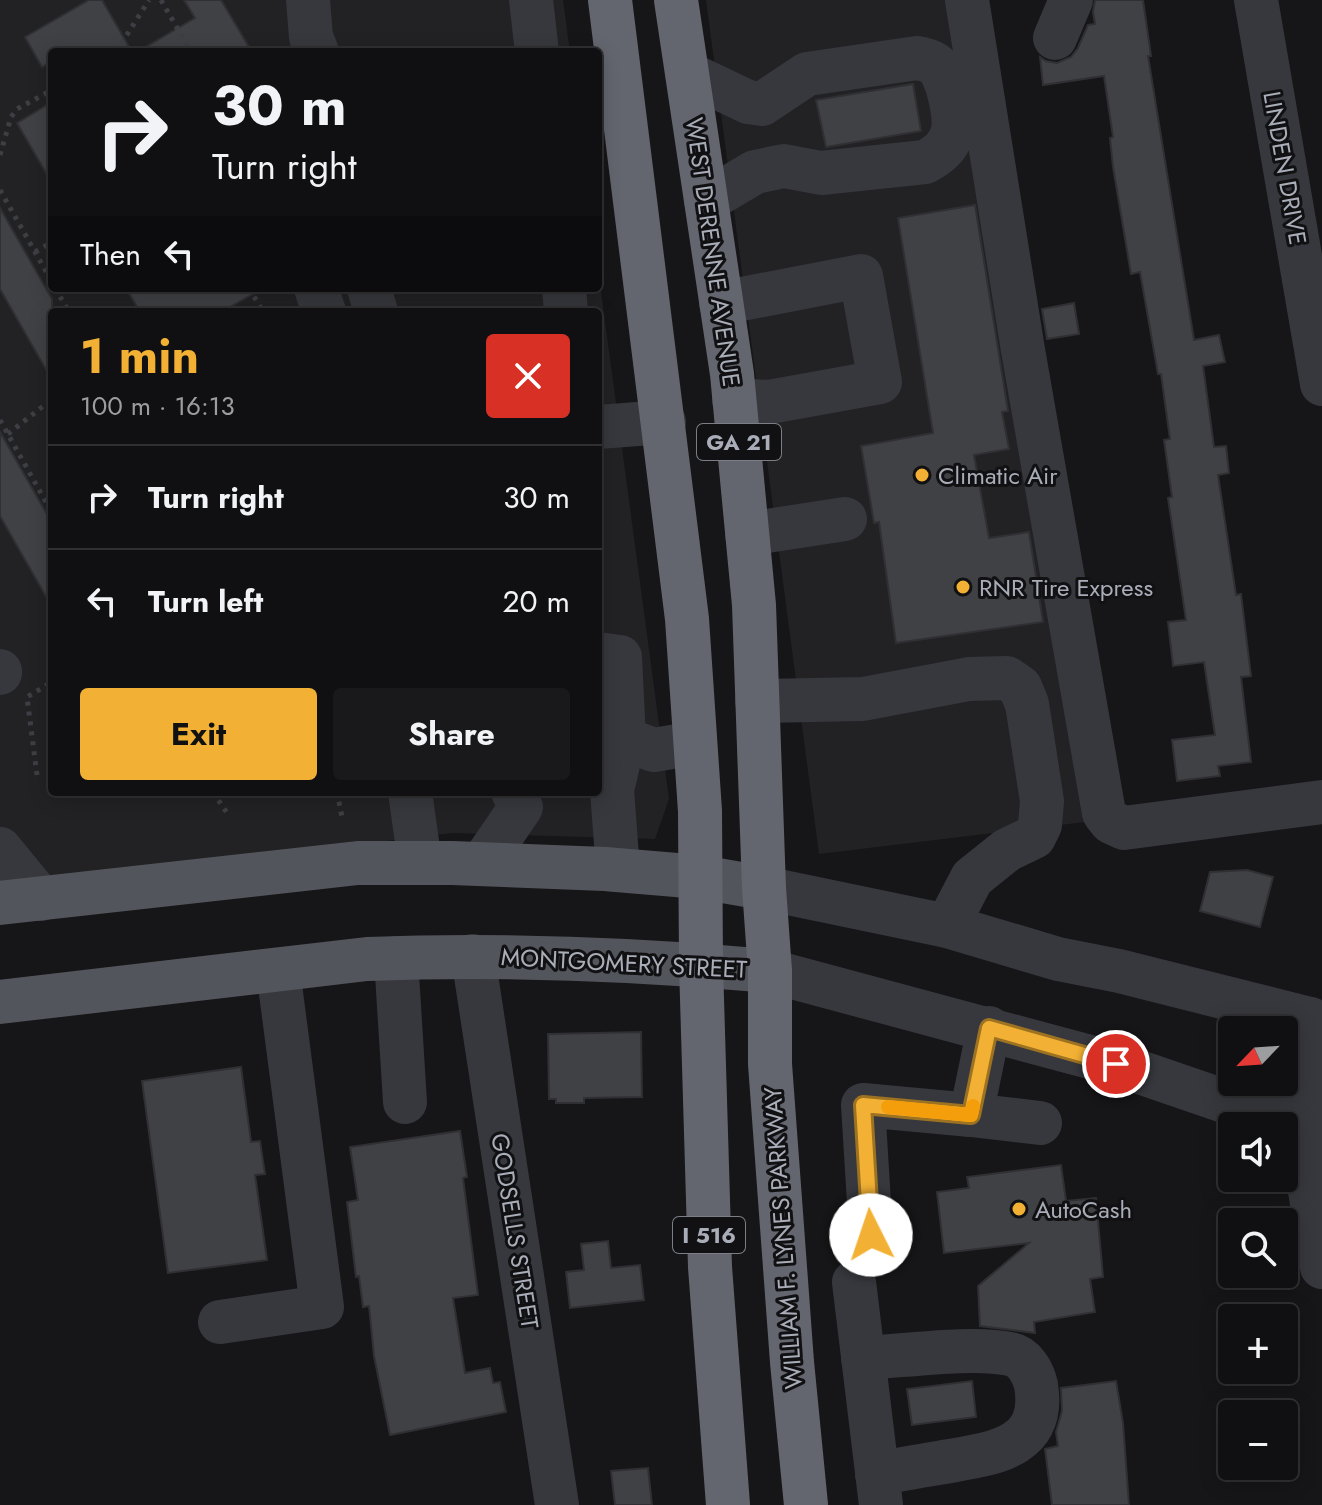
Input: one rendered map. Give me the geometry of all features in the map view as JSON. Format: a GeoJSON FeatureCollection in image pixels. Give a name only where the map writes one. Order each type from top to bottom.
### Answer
{"type":"FeatureCollection","features":[{"type":"Feature","properties":{"kind":"highway","name":"GA 21"},"geometry":{"type":"LineString","coordinates":[[610,0],[609,72],[664,422],[687,619],[700,811],[701,965]]}},
{"type":"Feature","properties":{"kind":"highway","name":"WEST DERENNE AVENUE"},"geometry":{"type":"LineString","coordinates":[[676,0],[734,400],[754,605],[764,888]]}},
{"type":"Feature","properties":{"kind":"highway","name":"GA 21"},"geometry":{"type":"LineString","coordinates":[[764,888],[770,971]]}},
{"type":"Feature","properties":{"kind":"highway","name":"I 516"},"geometry":{"type":"LineString","coordinates":[[701,965],[710,1267],[728,1505]]}},
{"type":"Feature","properties":{"kind":"highway","name":"WILLIAM F. LYNES PARKWAY"},"geometry":{"type":"LineString","coordinates":[[770,971],[770,1064],[806,1505]]}},
{"type":"Feature","properties":{"kind":"main road"},"geometry":{"type":"LineString","coordinates":[[20,901],[358,863],[618,870],[700,877],[764,888]]}},
{"type":"Feature","properties":{"kind":"main road","name":"MONTGOMERY STREET"},"geometry":{"type":"LineString","coordinates":[[0,1002],[396,958],[473,956],[639,960],[770,971]]}},
{"type":"Feature","properties":{"kind":"street"},"geometry":{"type":"LineString","coordinates":[[308,0],[311,37],[315,48]]}},
{"type":"Feature","properties":{"kind":"street"},"geometry":{"type":"LineString","coordinates":[[531,0],[537,48]]}},
{"type":"Feature","properties":{"kind":"street"},"geometry":{"type":"LineString","coordinates":[[967,0],[1100,802],[1111,822],[1124,828],[1322,802]]}},
{"type":"Feature","properties":{"kind":"street","name":"LINDEN DRIVE"},"geometry":{"type":"LineString","coordinates":[[1256,0],[1322,384]]}},
{"type":"Feature","properties":{"kind":"street"},"geometry":{"type":"LineString","coordinates":[[687,73],[748,102],[762,104],[807,74],[917,58],[933,63],[943,72],[954,129],[947,146],[939,155],[925,162],[821,173],[784,166],[755,172],[706,201]]}},
{"type":"Feature","properties":{"kind":"street"},"geometry":{"type":"LineString","coordinates":[[721,303],[861,276],[880,382],[769,402],[734,400]]}},
{"type":"Feature","properties":{"kind":"street"},"geometry":{"type":"LineString","coordinates":[[602,427],[664,422]]}},
{"type":"Feature","properties":{"kind":"street"},"geometry":{"type":"LineString","coordinates":[[747,534],[845,519]]}},
{"type":"Feature","properties":{"kind":"street"},"geometry":{"type":"LineString","coordinates":[[602,655],[620,657],[611,742],[618,870]]}},
{"type":"Feature","properties":{"kind":"street"},"geometry":{"type":"LineString","coordinates":[[757,701],[863,699],[969,679],[1007,678],[1020,687],[1027,704],[1042,801],[1040,825],[1034,837],[1007,850],[972,878],[947,926]]}},
{"type":"Feature","properties":{"kind":"street"},"geometry":{"type":"LineString","coordinates":[[611,742],[654,750],[695,743]]}},
{"type":"Feature","properties":{"kind":"street"},"geometry":{"type":"LineString","coordinates":[[411,796],[420,863]]}},
{"type":"Feature","properties":{"kind":"street"},"geometry":{"type":"LineString","coordinates":[[482,864],[521,797]]}},
{"type":"Feature","properties":{"kind":"street"},"geometry":{"type":"LineString","coordinates":[[0,849],[20,901]]}},
{"type":"Feature","properties":{"kind":"street"},"geometry":{"type":"LineString","coordinates":[[764,888],[947,926],[1058,959],[1119,971],[1316,1021],[1311,1132],[1322,1267]]}},
{"type":"Feature","properties":{"kind":"street","name":"GODSELLS STREET"},"geometry":{"type":"LineString","coordinates":[[473,956],[557,1505]]}},
{"type":"Feature","properties":{"kind":"street"},"geometry":{"type":"LineString","coordinates":[[396,958],[405,1102]]}},
{"type":"Feature","properties":{"kind":"street"},"geometry":{"type":"LineString","coordinates":[[220,1322],[322,1307],[278,970]]}},
{"type":"Feature","properties":{"kind":"street","name":"MONTGOMERY STREET"},"geometry":{"type":"LineString","coordinates":[[770,971],[1116,1064],[1311,1132]]}},
{"type":"Feature","properties":{"kind":"street"},"geometry":{"type":"LineString","coordinates":[[971,1115],[989,1028]]}},
{"type":"Feature","properties":{"kind":"street"},"geometry":{"type":"LineString","coordinates":[[871,1235],[863,1105],[1040,1123]]}},
{"type":"Feature","properties":{"kind":"street"},"geometry":{"type":"LineString","coordinates":[[854,1282],[863,1358],[879,1489],[1003,1450],[1023,1438],[1038,1412],[1035,1381],[1027,1364],[1014,1354],[983,1351],[863,1358]]}},
{"type":"Feature","properties":{"kind":"path"},"geometry":{"type":"LineString","coordinates":[[119,48],[149,0]]}},
{"type":"Feature","properties":{"kind":"path"},"geometry":{"type":"LineString","coordinates":[[161,0],[189,48]]}},
{"type":"Feature","properties":{"kind":"path"},"geometry":{"type":"LineString","coordinates":[[0,155],[11,117],[17,109],[48,92]]}},
{"type":"Feature","properties":{"kind":"path"},"geometry":{"type":"LineString","coordinates":[[0,190],[48,275]]}},
{"type":"Feature","properties":{"kind":"path"},"geometry":{"type":"LineString","coordinates":[[35,252],[48,244]]}},
{"type":"Feature","properties":{"kind":"path"},"geometry":{"type":"LineString","coordinates":[[8,434],[48,402]]}},
{"type":"Feature","properties":{"kind":"path"},"geometry":{"type":"LineString","coordinates":[[1,424],[48,506]]}},
{"type":"Feature","properties":{"kind":"path"},"geometry":{"type":"LineString","coordinates":[[37,775],[27,697],[48,684]]}},
{"type":"Feature","properties":{"kind":"path"},"geometry":{"type":"LineString","coordinates":[[216,796],[229,816]]}},
{"type":"Feature","properties":{"kind":"path"},"geometry":{"type":"LineString","coordinates":[[338,796],[342,817]]}},
{"type":"Feature","properties":{"kind":"shaded area"},"geometry":{"type":"Polygon","coordinates":[[[0,0],[563,0],[569,48],[48,48],[48,292],[601,292],[669,799],[655,839],[452,833],[0,888],[0,0]]]}},
{"type":"Feature","properties":{"kind":"shaded area"},"geometry":{"type":"Polygon","coordinates":[[[706,0],[988,0],[1119,818],[819,854],[706,0]]]}},
{"type":"Feature","properties":{"kind":"building"},"geometry":{"type":"Polygon","coordinates":[[[89,0],[102,0],[130,48],[48,48],[48,63],[42,67],[25,37],[89,0]]]}},
{"type":"Feature","properties":{"kind":"building"},"geometry":{"type":"Polygon","coordinates":[[[184,0],[221,0],[250,48],[144,48],[195,18],[184,0]]]}},
{"type":"Feature","properties":{"kind":"building"},"geometry":{"type":"Polygon","coordinates":[[[1095,0],[1143,0],[1151,56],[1148,56],[1194,340],[1219,335],[1225,362],[1203,366],[1214,447],[1226,446],[1229,473],[1218,475],[1236,595],[1241,594],[1251,676],[1241,677],[1251,762],[1218,766],[1220,776],[1177,781],[1172,740],[1215,735],[1204,662],[1173,666],[1168,622],[1186,620],[1168,498],[1172,497],[1164,440],[1170,439],[1161,374],[1158,374],[1140,272],[1131,274],[1113,167],[1110,138],[1113,137],[1104,76],[1043,85],[1040,57],[1057,63],[1071,57],[1088,25],[1095,24],[1095,0]]]}},
{"type":"Feature","properties":{"kind":"building"},"geometry":{"type":"Polygon","coordinates":[[[913,84],[921,131],[826,147],[816,100],[913,84]]]}},
{"type":"Feature","properties":{"kind":"building"},"geometry":{"type":"Polygon","coordinates":[[[48,104],[48,176],[17,123],[48,104]]]}},
{"type":"Feature","properties":{"kind":"building"},"geometry":{"type":"Polygon","coordinates":[[[975,205],[1008,411],[1002,412],[1009,449],[974,455],[989,538],[1029,532],[1043,622],[896,643],[879,522],[874,523],[861,446],[933,433],[898,218],[975,205]]]}},
{"type":"Feature","properties":{"kind":"building"},"geometry":{"type":"Polygon","coordinates":[[[0,208],[52,299],[52,308],[48,308],[48,373],[0,289],[0,208]]]}},
{"type":"Feature","properties":{"kind":"building"},"geometry":{"type":"Polygon","coordinates":[[[128,292],[257,292],[228,308],[138,308],[128,292]]]}},
{"type":"Feature","properties":{"kind":"building"},"geometry":{"type":"Polygon","coordinates":[[[1074,303],[1079,334],[1047,339],[1042,309],[1074,303]]]}},
{"type":"Feature","properties":{"kind":"building"},"geometry":{"type":"Polygon","coordinates":[[[0,432],[48,516],[48,600],[0,516],[0,432]]]}},
{"type":"Feature","properties":{"kind":"building"},"geometry":{"type":"Polygon","coordinates":[[[1247,870],[1273,877],[1260,927],[1200,911],[1210,872],[1247,870]]]}},
{"type":"Feature","properties":{"kind":"building"},"geometry":{"type":"Polygon","coordinates":[[[641,1032],[642,1097],[584,1098],[584,1103],[556,1103],[556,1099],[549,1099],[548,1034],[641,1032]]]}},
{"type":"Feature","properties":{"kind":"building"},"geometry":{"type":"Polygon","coordinates":[[[241,1067],[251,1142],[260,1141],[265,1174],[255,1175],[267,1260],[168,1273],[142,1081],[241,1067]]]}},
{"type":"Feature","properties":{"kind":"building"},"geometry":{"type":"Polygon","coordinates":[[[460,1131],[478,1295],[453,1298],[465,1373],[490,1368],[493,1383],[500,1382],[506,1412],[390,1435],[374,1356],[369,1306],[363,1307],[359,1276],[356,1277],[347,1202],[358,1200],[350,1147],[460,1131]]]}},
{"type":"Feature","properties":{"kind":"building"},"geometry":{"type":"Polygon","coordinates":[[[1061,1165],[1066,1201],[1096,1198],[1103,1277],[1090,1279],[1095,1312],[1034,1322],[1035,1333],[980,1326],[978,1286],[1029,1243],[944,1253],[937,1192],[969,1188],[967,1177],[1061,1165]]]}},
{"type":"Feature","properties":{"kind":"building"},"geometry":{"type":"Polygon","coordinates":[[[608,1241],[611,1268],[640,1265],[644,1300],[570,1308],[566,1272],[584,1270],[581,1244],[608,1241]]]}},
{"type":"Feature","properties":{"kind":"building"},"geometry":{"type":"Polygon","coordinates":[[[972,1381],[976,1417],[912,1425],[907,1389],[972,1381]]]}},
{"type":"Feature","properties":{"kind":"building"},"geometry":{"type":"Polygon","coordinates":[[[1116,1381],[1123,1423],[1129,1505],[1052,1505],[1045,1449],[1058,1446],[1056,1432],[1062,1411],[1061,1388],[1116,1381]]]}},
{"type":"Feature","properties":{"kind":"building"},"geometry":{"type":"Polygon","coordinates":[[[648,1468],[652,1505],[615,1505],[611,1471],[648,1468]]]}},
{"type":"Feature","properties":{"kind":"slow traffic"},"geometry":{"type":"LineString","coordinates":[[888,1107],[971,1115],[973,1106]]}},
{"type":"Feature","properties":{"kind":"place","name":"Climatic Air"},"geometry":{"type":"Point","coordinates":[922,475]}},
{"type":"Feature","properties":{"kind":"place","name":"RNR Tire Express"},"geometry":{"type":"Point","coordinates":[963,587]}},
{"type":"Feature","properties":{"kind":"place","name":"AutoCash"},"geometry":{"type":"Point","coordinates":[1019,1209]}},
{"type":"Feature","properties":{"kind":"route"},"geometry":{"type":"LineString","coordinates":[[871,1235],[863,1105],[971,1115],[989,1028],[1116,1064]]}}]}
